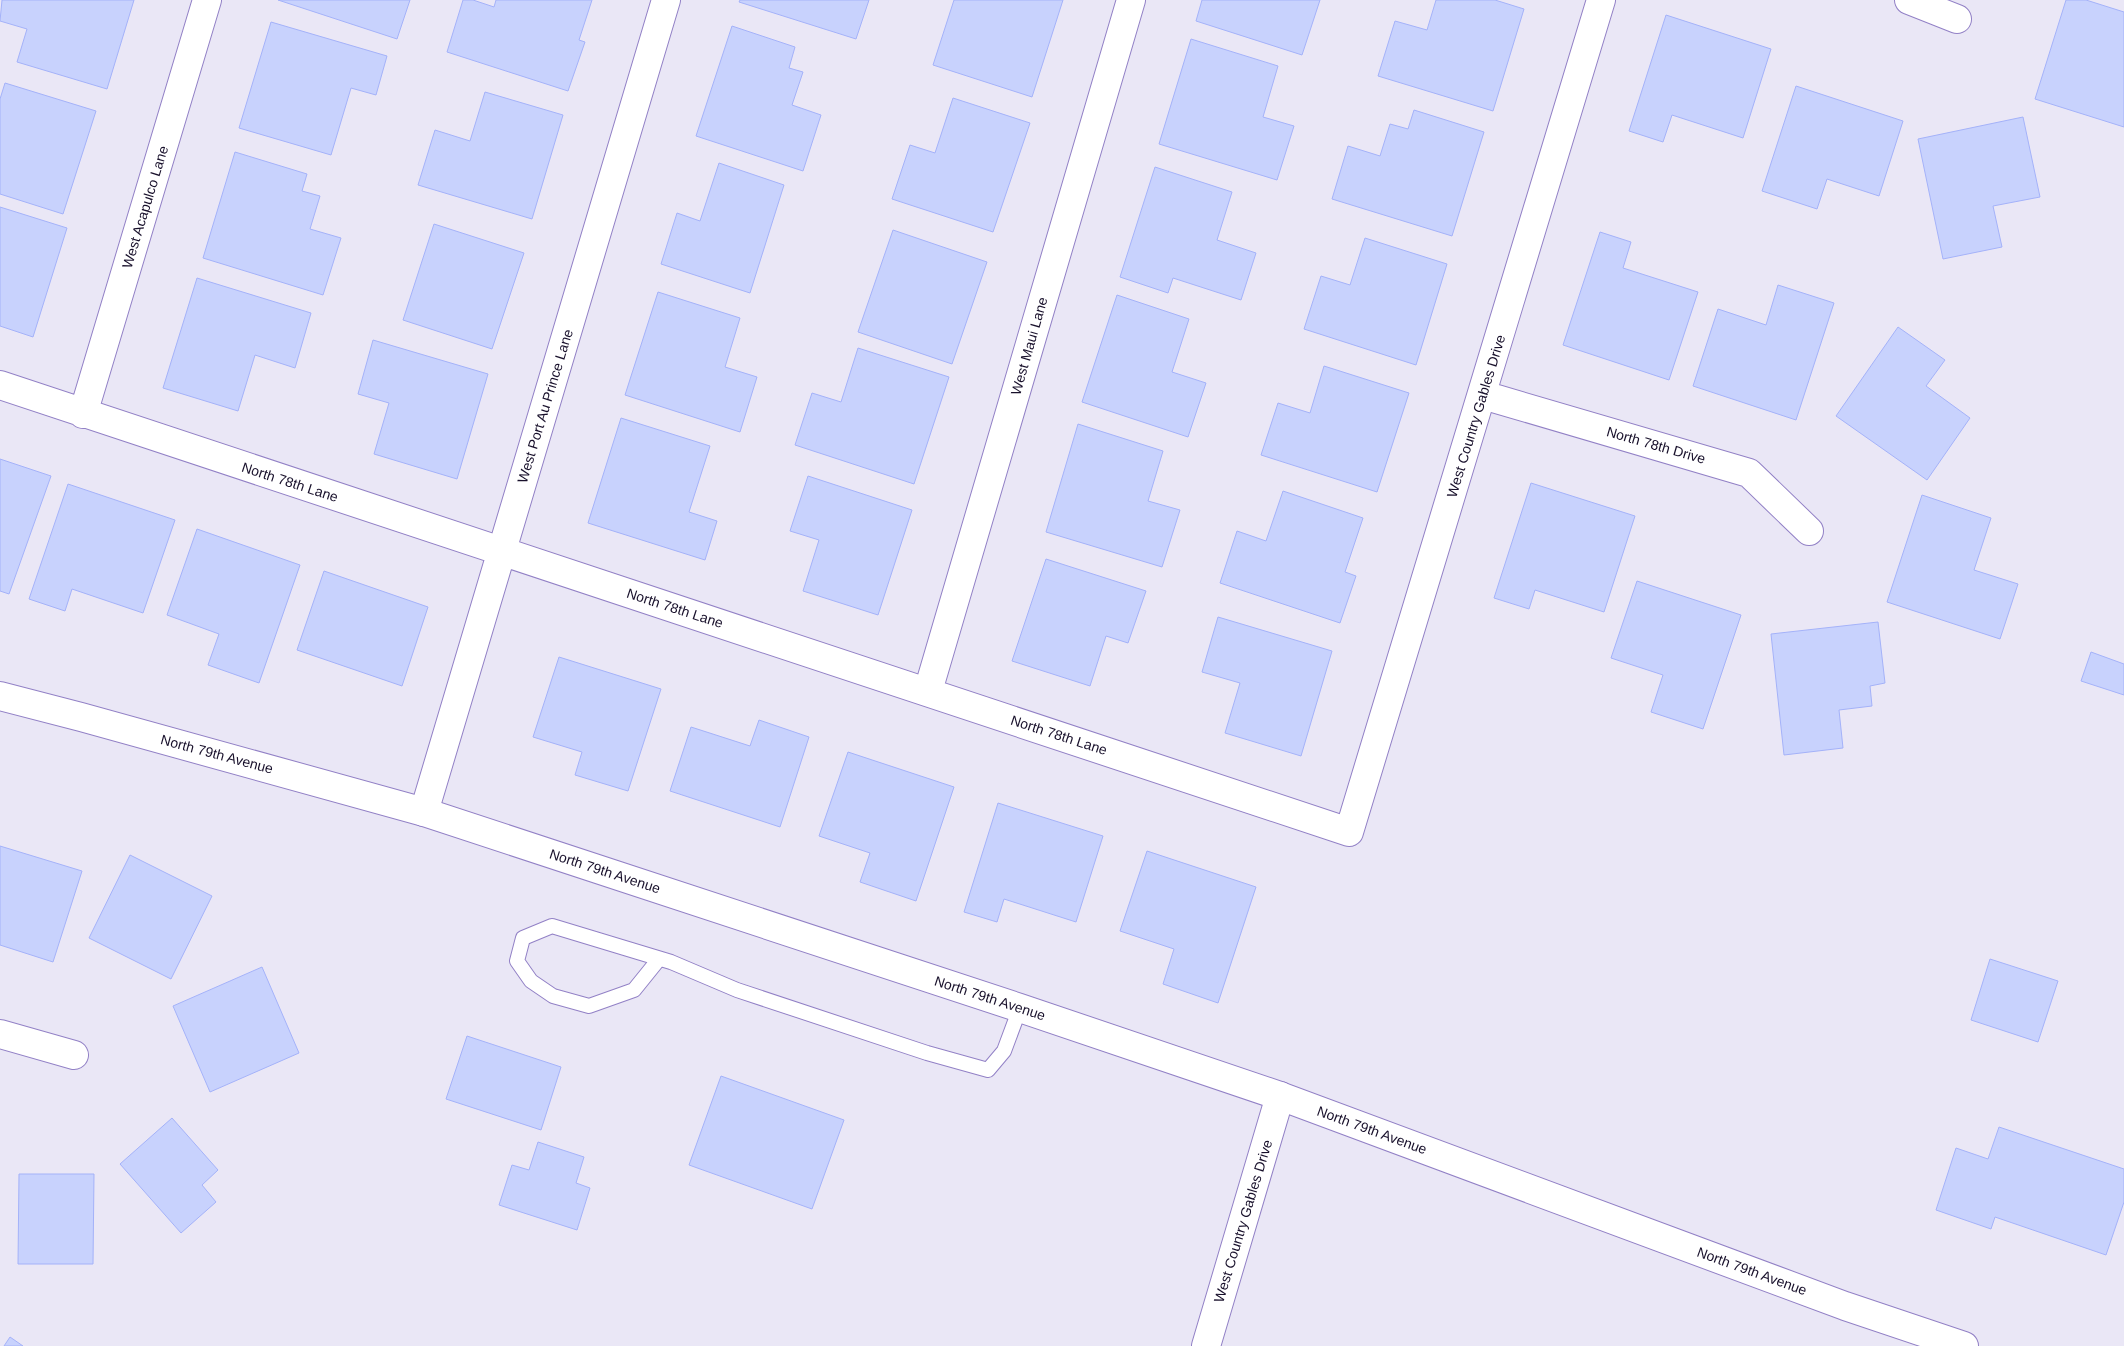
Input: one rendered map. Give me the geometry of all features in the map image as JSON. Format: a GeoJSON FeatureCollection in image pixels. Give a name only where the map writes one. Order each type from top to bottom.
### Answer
{"type":"FeatureCollection","features":[{"type":"Feature","properties":{"kind":"street","name":"West Acapulco Lane"},"geometry":{"type":"LineString","coordinates":[[83,414],[207,0]]}},
{"type":"Feature","properties":{"kind":"street","name":"West Port Au Prince Lane"},"geometry":{"type":"LineString","coordinates":[[424,812],[666,0]]}},
{"type":"Feature","properties":{"kind":"street","name":"West Maui Lane"},"geometry":{"type":"LineString","coordinates":[[928,691],[1131,0]]}},
{"type":"Feature","properties":{"kind":"street","name":"West Country Gables Drive"},"geometry":{"type":"LineString","coordinates":[[1349,832],[1483,395],[1601,0]]}},
{"type":"Feature","properties":{"kind":"street"},"geometry":{"type":"LineString","coordinates":[[1908,0],[1957,19]]}},
{"type":"Feature","properties":{"kind":"street","name":"North 78th Lane"},"geometry":{"type":"LineString","coordinates":[[0,385],[1349,832]]}},
{"type":"Feature","properties":{"kind":"street","name":"North 78th Drive"},"geometry":{"type":"LineString","coordinates":[[1483,395],[1749,473],[1809,531]]}},
{"type":"Feature","properties":{"kind":"street","name":"North 79th Avenue"},"geometry":{"type":"LineString","coordinates":[[0,696],[424,812],[1020,1008],[1280,1096],[1845,1306],[1964,1346]]}},
{"type":"Feature","properties":{"kind":"street"},"geometry":{"type":"LineString","coordinates":[[0,1034],[74,1055]]}},
{"type":"Feature","properties":{"kind":"street","name":"West Country Gables Drive"},"geometry":{"type":"LineString","coordinates":[[1206,1346],[1280,1096]]}},
{"type":"Feature","properties":{"kind":"lane"},"geometry":{"type":"LineString","coordinates":[[659,958],[634,990],[589,1006],[553,996],[531,982],[517,961],[523,938],[552,926],[659,958],[737,990],[927,1053],[988,1070],[1004,1051],[1020,1008]]}},
{"type":"Feature","properties":{"kind":"building"},"geometry":{"type":"Polygon","coordinates":[[[2,0],[134,0],[107,89],[17,62],[27,29],[0,21],[2,0]]]}},
{"type":"Feature","properties":{"kind":"building"},"geometry":{"type":"Polygon","coordinates":[[[278,0],[410,0],[397,39],[278,0]]]}},
{"type":"Feature","properties":{"kind":"building"},"geometry":{"type":"Polygon","coordinates":[[[463,0],[473,0],[494,7],[496,0],[592,0],[579,40],[585,42],[568,91],[447,52],[463,0]]]}},
{"type":"Feature","properties":{"kind":"building"},"geometry":{"type":"Polygon","coordinates":[[[740,0],[869,0],[856,39],[739,2],[740,0]]]}},
{"type":"Feature","properties":{"kind":"building"},"geometry":{"type":"Polygon","coordinates":[[[954,0],[1063,0],[1032,97],[933,65],[954,0]]]}},
{"type":"Feature","properties":{"kind":"building"},"geometry":{"type":"Polygon","coordinates":[[[1202,0],[1320,0],[1302,55],[1196,21],[1202,0]]]}},
{"type":"Feature","properties":{"kind":"building"},"geometry":{"type":"Polygon","coordinates":[[[1436,0],[1495,0],[1524,9],[1493,111],[1378,76],[1395,21],[1427,30],[1436,0]]]}},
{"type":"Feature","properties":{"kind":"building"},"geometry":{"type":"Polygon","coordinates":[[[2066,0],[2086,0],[2124,12],[2124,127],[2035,99],[2066,0]]]}},
{"type":"Feature","properties":{"kind":"building"},"geometry":{"type":"Polygon","coordinates":[[[1666,15],[1771,49],[1743,138],[1672,115],[1663,142],[1629,131],[1666,15]]]}},
{"type":"Feature","properties":{"kind":"building"},"geometry":{"type":"Polygon","coordinates":[[[271,22],[387,56],[376,95],[351,88],[331,155],[239,128],[271,22]]]}},
{"type":"Feature","properties":{"kind":"building"},"geometry":{"type":"Polygon","coordinates":[[[732,26],[795,47],[789,68],[803,72],[792,105],[821,115],[803,171],[696,136],[732,26]]]}},
{"type":"Feature","properties":{"kind":"building"},"geometry":{"type":"Polygon","coordinates":[[[1191,39],[1278,66],[1263,117],[1294,126],[1277,180],[1159,144],[1191,39]]]}},
{"type":"Feature","properties":{"kind":"building"},"geometry":{"type":"Polygon","coordinates":[[[5,83],[96,111],[63,214],[0,194],[0,99],[5,83]]]}},
{"type":"Feature","properties":{"kind":"building"},"geometry":{"type":"Polygon","coordinates":[[[1796,86],[1903,121],[1879,196],[1827,179],[1817,209],[1762,191],[1796,86]]]}},
{"type":"Feature","properties":{"kind":"building"},"geometry":{"type":"Polygon","coordinates":[[[485,92],[563,115],[532,219],[418,185],[435,130],[470,141],[485,92]]]}},
{"type":"Feature","properties":{"kind":"building"},"geometry":{"type":"Polygon","coordinates":[[[953,98],[1030,123],[993,232],[892,199],[910,145],[935,153],[953,98]]]}},
{"type":"Feature","properties":{"kind":"building"},"geometry":{"type":"Polygon","coordinates":[[[1414,110],[1484,132],[1452,236],[1332,199],[1348,146],[1380,156],[1390,124],[1408,129],[1414,110]]]}},
{"type":"Feature","properties":{"kind":"building"},"geometry":{"type":"Polygon","coordinates":[[[2023,117],[2040,197],[1993,206],[2002,247],[1943,259],[1918,139],[2023,117]]]}},
{"type":"Feature","properties":{"kind":"building"},"geometry":{"type":"Polygon","coordinates":[[[235,152],[307,174],[302,191],[320,196],[310,229],[341,238],[323,295],[203,258],[235,152]]]}},
{"type":"Feature","properties":{"kind":"building"},"geometry":{"type":"Polygon","coordinates":[[[719,163],[784,185],[750,293],[661,264],[677,213],[700,221],[719,163]]]}},
{"type":"Feature","properties":{"kind":"building"},"geometry":{"type":"Polygon","coordinates":[[[1155,167],[1232,192],[1217,240],[1256,253],[1241,300],[1173,278],[1168,293],[1120,277],[1155,167]]]}},
{"type":"Feature","properties":{"kind":"building"},"geometry":{"type":"Polygon","coordinates":[[[0,207],[67,228],[33,337],[0,326],[0,207]]]}},
{"type":"Feature","properties":{"kind":"building"},"geometry":{"type":"Polygon","coordinates":[[[434,224],[524,253],[492,349],[403,320],[434,224]]]}},
{"type":"Feature","properties":{"kind":"building"},"geometry":{"type":"Polygon","coordinates":[[[893,230],[987,262],[952,364],[858,332],[893,230]]]}},
{"type":"Feature","properties":{"kind":"building"},"geometry":{"type":"Polygon","coordinates":[[[1600,232],[1631,242],[1623,268],[1698,292],[1669,380],[1563,345],[1600,232]]]}},
{"type":"Feature","properties":{"kind":"building"},"geometry":{"type":"Polygon","coordinates":[[[1365,238],[1447,264],[1416,365],[1304,329],[1321,276],[1350,285],[1365,238]]]}},
{"type":"Feature","properties":{"kind":"building"},"geometry":{"type":"Polygon","coordinates":[[[197,278],[311,313],[295,368],[255,355],[238,411],[163,388],[197,278]]]}},
{"type":"Feature","properties":{"kind":"building"},"geometry":{"type":"Polygon","coordinates":[[[1778,285],[1834,303],[1796,420],[1693,386],[1718,309],[1766,325],[1778,285]]]}},
{"type":"Feature","properties":{"kind":"building"},"geometry":{"type":"Polygon","coordinates":[[[658,292],[740,318],[725,367],[757,377],[740,432],[625,395],[658,292]]]}},
{"type":"Feature","properties":{"kind":"building"},"geometry":{"type":"Polygon","coordinates":[[[1117,295],[1189,319],[1172,372],[1206,383],[1188,437],[1082,402],[1117,295]]]}},
{"type":"Feature","properties":{"kind":"building"},"geometry":{"type":"Polygon","coordinates":[[[1898,327],[1945,360],[1926,386],[1970,418],[1927,480],[1836,416],[1898,327]]]}},
{"type":"Feature","properties":{"kind":"building"},"geometry":{"type":"Polygon","coordinates":[[[373,340],[488,374],[457,479],[374,454],[389,403],[358,394],[373,340]]]}},
{"type":"Feature","properties":{"kind":"building"},"geometry":{"type":"Polygon","coordinates":[[[858,348],[949,377],[914,484],[795,445],[812,393],[841,402],[858,348]]]}},
{"type":"Feature","properties":{"kind":"building"},"geometry":{"type":"Polygon","coordinates":[[[1324,366],[1409,393],[1377,492],[1261,455],[1278,403],[1310,413],[1324,366]]]}},
{"type":"Feature","properties":{"kind":"building"},"geometry":{"type":"Polygon","coordinates":[[[621,418],[710,446],[689,512],[717,521],[705,560],[588,523],[621,418]]]}},
{"type":"Feature","properties":{"kind":"building"},"geometry":{"type":"Polygon","coordinates":[[[1078,424],[1163,451],[1148,501],[1180,510],[1162,567],[1046,532],[1078,424]]]}},
{"type":"Feature","properties":{"kind":"building"},"geometry":{"type":"Polygon","coordinates":[[[0,459],[51,476],[9,594],[0,591],[0,459]]]}},
{"type":"Feature","properties":{"kind":"building"},"geometry":{"type":"Polygon","coordinates":[[[808,476],[912,510],[878,615],[803,591],[819,540],[790,531],[808,476]]]}},
{"type":"Feature","properties":{"kind":"building"},"geometry":{"type":"Polygon","coordinates":[[[1531,483],[1635,516],[1604,612],[1535,590],[1529,609],[1494,598],[1531,483]]]}},
{"type":"Feature","properties":{"kind":"building"},"geometry":{"type":"Polygon","coordinates":[[[68,484],[175,520],[143,613],[72,589],[65,611],[29,599],[68,484]]]}},
{"type":"Feature","properties":{"kind":"building"},"geometry":{"type":"Polygon","coordinates":[[[1283,491],[1363,518],[1345,572],[1356,576],[1340,623],[1220,583],[1237,531],[1266,541],[1283,491]]]}},
{"type":"Feature","properties":{"kind":"building"},"geometry":{"type":"Polygon","coordinates":[[[1922,495],[1991,518],[1974,570],[2018,584],[2000,639],[1887,602],[1922,495]]]}},
{"type":"Feature","properties":{"kind":"building"},"geometry":{"type":"Polygon","coordinates":[[[197,529],[300,565],[259,683],[208,665],[219,634],[167,615],[197,529]]]}},
{"type":"Feature","properties":{"kind":"building"},"geometry":{"type":"Polygon","coordinates":[[[1046,559],[1146,591],[1128,643],[1106,636],[1090,686],[1012,661],[1046,559]]]}},
{"type":"Feature","properties":{"kind":"building"},"geometry":{"type":"Polygon","coordinates":[[[324,571],[428,607],[402,686],[297,650],[324,571]]]}},
{"type":"Feature","properties":{"kind":"building"},"geometry":{"type":"Polygon","coordinates":[[[1637,581],[1741,615],[1703,729],[1651,712],[1663,675],[1611,658],[1637,581]]]}},
{"type":"Feature","properties":{"kind":"building"},"geometry":{"type":"Polygon","coordinates":[[[1218,617],[1332,651],[1301,756],[1225,733],[1240,683],[1202,672],[1218,617]]]}},
{"type":"Feature","properties":{"kind":"building"},"geometry":{"type":"Polygon","coordinates":[[[1878,622],[1885,683],[1870,686],[1872,706],[1839,710],[1843,748],[1784,755],[1771,634],[1878,622]]]}},
{"type":"Feature","properties":{"kind":"building"},"geometry":{"type":"Polygon","coordinates":[[[2091,652],[2124,664],[2124,695],[2081,681],[2091,652]]]}},
{"type":"Feature","properties":{"kind":"building"},"geometry":{"type":"Polygon","coordinates":[[[559,657],[661,689],[628,791],[575,775],[582,752],[533,737],[559,657]]]}},
{"type":"Feature","properties":{"kind":"building"},"geometry":{"type":"Polygon","coordinates":[[[759,720],[809,737],[780,827],[670,791],[691,727],[750,746],[759,720]]]}},
{"type":"Feature","properties":{"kind":"building"},"geometry":{"type":"Polygon","coordinates":[[[848,752],[954,787],[916,901],[860,882],[870,853],[819,836],[848,752]]]}},
{"type":"Feature","properties":{"kind":"building"},"geometry":{"type":"Polygon","coordinates":[[[998,803],[1103,836],[1076,922],[1004,899],[997,922],[964,912],[998,803]]]}},
{"type":"Feature","properties":{"kind":"building"},"geometry":{"type":"Polygon","coordinates":[[[0,846],[82,871],[53,962],[0,945],[0,846]]]}},
{"type":"Feature","properties":{"kind":"building"},"geometry":{"type":"Polygon","coordinates":[[[1147,851],[1256,887],[1218,1003],[1163,984],[1174,949],[1120,931],[1147,851]]]}},
{"type":"Feature","properties":{"kind":"building"},"geometry":{"type":"Polygon","coordinates":[[[130,855],[212,896],[171,979],[89,938],[130,855]]]}},
{"type":"Feature","properties":{"kind":"building"},"geometry":{"type":"Polygon","coordinates":[[[1990,959],[2058,981],[2038,1042],[1971,1020],[1990,959]]]}},
{"type":"Feature","properties":{"kind":"building"},"geometry":{"type":"Polygon","coordinates":[[[262,967],[299,1053],[210,1092],[173,1006],[262,967]]]}},
{"type":"Feature","properties":{"kind":"building"},"geometry":{"type":"Polygon","coordinates":[[[467,1036],[561,1067],[541,1130],[446,1099],[467,1036]]]}},
{"type":"Feature","properties":{"kind":"building"},"geometry":{"type":"Polygon","coordinates":[[[721,1076],[844,1120],[812,1209],[689,1165],[721,1076]]]}},
{"type":"Feature","properties":{"kind":"building"},"geometry":{"type":"Polygon","coordinates":[[[172,1118],[218,1170],[202,1185],[216,1202],[181,1233],[120,1164],[172,1118]]]}},
{"type":"Feature","properties":{"kind":"building"},"geometry":{"type":"Polygon","coordinates":[[[1999,1127],[2124,1169],[2124,1202],[2106,1255],[1995,1217],[1991,1229],[1936,1210],[1956,1148],[1988,1159],[1999,1127]]]}},
{"type":"Feature","properties":{"kind":"building"},"geometry":{"type":"Polygon","coordinates":[[[538,1142],[584,1157],[576,1183],[590,1188],[577,1230],[499,1205],[512,1165],[529,1170],[538,1142]]]}},
{"type":"Feature","properties":{"kind":"building"},"geometry":{"type":"Polygon","coordinates":[[[19,1174],[94,1174],[93,1264],[18,1264],[19,1174]]]}},
{"type":"Feature","properties":{"kind":"building"},"geometry":{"type":"Polygon","coordinates":[[[10,1337],[23,1346],[4,1346],[10,1337]]]}}]}
